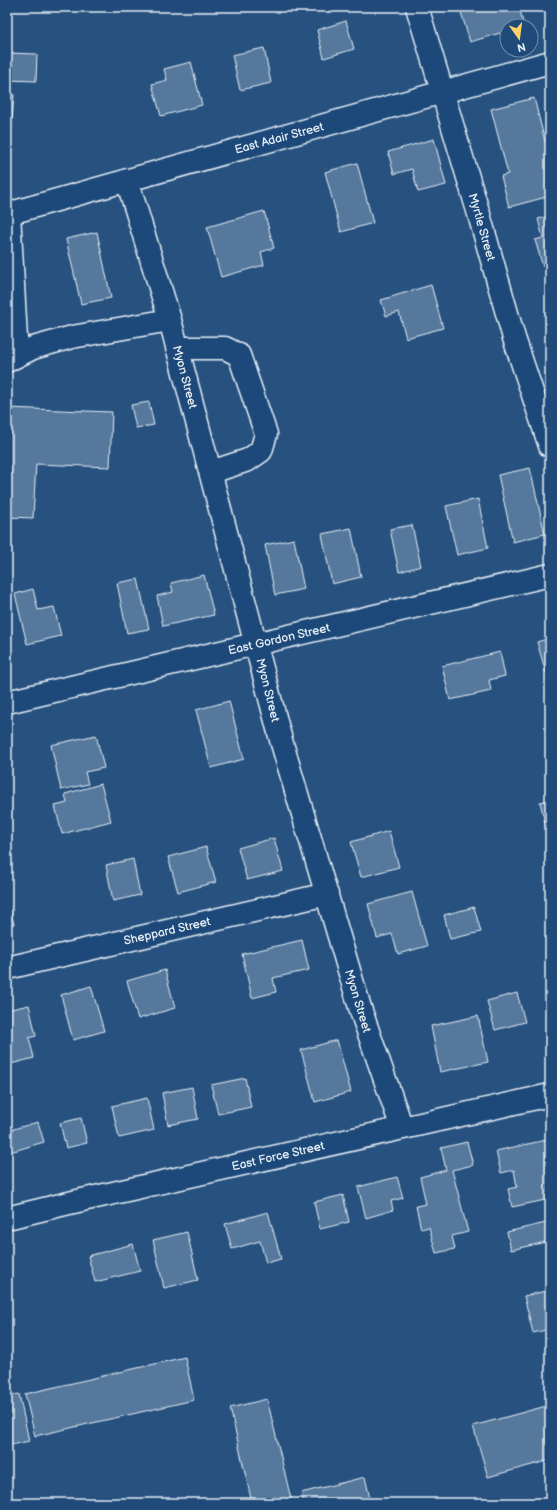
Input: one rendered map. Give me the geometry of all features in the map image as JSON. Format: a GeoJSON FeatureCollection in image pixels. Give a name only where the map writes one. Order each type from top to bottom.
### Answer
{"type":"FeatureCollection","features":[{"type":"Feature","properties":{"kind":"street","name":"Myrtle Street"},"geometry":{"type":"LineString","coordinates":[[417,7],[514,338],[550,446]]}},
{"type":"Feature","properties":{"kind":"street","name":"East Adair Street"},"geometry":{"type":"LineString","coordinates":[[8,213],[550,62]]}},
{"type":"Feature","properties":{"kind":"street","name":"Myon Street"},"geometry":{"type":"LineString","coordinates":[[127,180],[170,320],[280,740],[361,1011],[402,1128]]}},
{"type":"Feature","properties":{"kind":"street"},"geometry":{"type":"LineString","coordinates":[[8,213],[12,358],[33,348],[72,337],[170,320]]}},
{"type":"Feature","properties":{"kind":"street"},"geometry":{"type":"LineString","coordinates":[[177,348],[226,348],[239,355],[266,434],[261,451],[248,460],[211,472]]}},
{"type":"Feature","properties":{"kind":"street","name":"East Gordon Street"},"geometry":{"type":"LineString","coordinates":[[7,702],[550,575]]}},
{"type":"Feature","properties":{"kind":"street","name":"Sheppard Street"},"geometry":{"type":"LineString","coordinates":[[7,968],[327,894]]}},
{"type":"Feature","properties":{"kind":"street","name":"East Force Street"},"geometry":{"type":"LineString","coordinates":[[7,1218],[550,1095]]}},
{"type":"Feature","properties":{"kind":"building"},"geometry":{"type":"Polygon","coordinates":[[[478,7],[519,7],[522,18],[499,18],[499,33],[470,42],[461,12],[478,7]]]}},
{"type":"Feature","properties":{"kind":"building"},"geometry":{"type":"Polygon","coordinates":[[[346,21],[354,49],[324,58],[317,30],[346,21]]]}},
{"type":"Feature","properties":{"kind":"building"},"geometry":{"type":"Polygon","coordinates":[[[264,48],[271,83],[240,90],[232,55],[264,48]]]}},
{"type":"Feature","properties":{"kind":"building"},"geometry":{"type":"Polygon","coordinates":[[[7,53],[37,54],[36,81],[7,80],[7,53]]]}},
{"type":"Feature","properties":{"kind":"building"},"geometry":{"type":"Polygon","coordinates":[[[191,62],[202,105],[161,116],[152,84],[167,80],[164,69],[191,62]]]}},
{"type":"Feature","properties":{"kind":"building"},"geometry":{"type":"Polygon","coordinates":[[[7,95],[14,95],[11,132],[7,132],[7,95]]]}},
{"type":"Feature","properties":{"kind":"building"},"geometry":{"type":"Polygon","coordinates":[[[534,98],[550,161],[550,196],[509,207],[501,176],[508,174],[491,109],[534,98]]]}},
{"type":"Feature","properties":{"kind":"building"},"geometry":{"type":"Polygon","coordinates":[[[434,139],[446,185],[418,192],[412,169],[394,174],[388,152],[434,139]]]}},
{"type":"Feature","properties":{"kind":"building"},"geometry":{"type":"Polygon","coordinates":[[[357,163],[373,223],[341,232],[325,172],[357,163]]]}},
{"type":"Feature","properties":{"kind":"building"},"geometry":{"type":"Polygon","coordinates":[[[264,211],[274,248],[261,252],[264,265],[221,277],[207,227],[264,211]]]}},
{"type":"Feature","properties":{"kind":"building"},"geometry":{"type":"Polygon","coordinates":[[[550,216],[550,265],[543,267],[535,240],[543,238],[538,219],[550,216]]]}},
{"type":"Feature","properties":{"kind":"building"},"geometry":{"type":"Polygon","coordinates":[[[97,232],[111,298],[81,304],[66,239],[97,232]]]}},
{"type":"Feature","properties":{"kind":"building"},"geometry":{"type":"Polygon","coordinates":[[[431,285],[443,328],[406,338],[399,312],[386,316],[381,300],[431,285]]]}},
{"type":"Feature","properties":{"kind":"building"},"geometry":{"type":"Polygon","coordinates":[[[149,402],[154,425],[136,428],[131,405],[149,402]]]}},
{"type":"Feature","properties":{"kind":"building"},"geometry":{"type":"Polygon","coordinates":[[[7,408],[112,412],[110,467],[36,464],[33,518],[7,517],[7,408]]]}},
{"type":"Feature","properties":{"kind":"building"},"geometry":{"type":"Polygon","coordinates":[[[530,468],[545,534],[513,542],[498,475],[530,468]]]}},
{"type":"Feature","properties":{"kind":"building"},"geometry":{"type":"Polygon","coordinates":[[[478,499],[488,548],[457,555],[446,506],[478,499]]]}},
{"type":"Feature","properties":{"kind":"building"},"geometry":{"type":"Polygon","coordinates":[[[412,525],[421,566],[399,572],[390,529],[412,525]]]}},
{"type":"Feature","properties":{"kind":"building"},"geometry":{"type":"Polygon","coordinates":[[[351,528],[361,577],[332,584],[322,534],[351,528]]]}},
{"type":"Feature","properties":{"kind":"building"},"geometry":{"type":"Polygon","coordinates":[[[294,539],[304,589],[275,595],[265,545],[294,539]]]}},
{"type":"Feature","properties":{"kind":"building"},"geometry":{"type":"Polygon","coordinates":[[[204,575],[214,615],[163,626],[157,596],[173,592],[171,583],[204,575]]]}},
{"type":"Feature","properties":{"kind":"building"},"geometry":{"type":"Polygon","coordinates":[[[138,579],[149,629],[127,633],[117,583],[138,579]]]}},
{"type":"Feature","properties":{"kind":"building"},"geometry":{"type":"Polygon","coordinates":[[[33,589],[38,610],[54,607],[61,636],[27,644],[15,594],[33,589]]]}},
{"type":"Feature","properties":{"kind":"building"},"geometry":{"type":"Polygon","coordinates":[[[550,638],[550,672],[546,673],[537,642],[550,638]]]}},
{"type":"Feature","properties":{"kind":"building"},"geometry":{"type":"Polygon","coordinates":[[[500,652],[505,676],[489,680],[491,691],[450,700],[442,666],[500,652]]]}},
{"type":"Feature","properties":{"kind":"building"},"geometry":{"type":"Polygon","coordinates":[[[229,701],[244,759],[211,768],[196,710],[229,701]]]}},
{"type":"Feature","properties":{"kind":"building"},"geometry":{"type":"Polygon","coordinates":[[[96,735],[104,768],[85,772],[88,784],[61,790],[51,745],[96,735]]]}},
{"type":"Feature","properties":{"kind":"building"},"geometry":{"type":"Polygon","coordinates":[[[101,784],[111,821],[62,834],[55,806],[67,803],[65,794],[101,784]]]}},
{"type":"Feature","properties":{"kind":"building"},"geometry":{"type":"Polygon","coordinates":[[[550,800],[550,830],[547,831],[540,802],[550,800]]]}},
{"type":"Feature","properties":{"kind":"building"},"geometry":{"type":"Polygon","coordinates":[[[389,831],[399,867],[361,877],[351,842],[389,831]]]}},
{"type":"Feature","properties":{"kind":"building"},"geometry":{"type":"Polygon","coordinates":[[[274,838],[283,871],[247,880],[238,848],[274,838]]]}},
{"type":"Feature","properties":{"kind":"building"},"geometry":{"type":"Polygon","coordinates":[[[206,847],[216,882],[178,892],[168,857],[206,847]]]}},
{"type":"Feature","properties":{"kind":"building"},"geometry":{"type":"Polygon","coordinates":[[[133,859],[140,895],[113,901],[106,865],[133,859]]]}},
{"type":"Feature","properties":{"kind":"building"},"geometry":{"type":"Polygon","coordinates":[[[412,892],[427,946],[398,954],[392,934],[377,938],[368,904],[412,892]]]}},
{"type":"Feature","properties":{"kind":"building"},"geometry":{"type":"Polygon","coordinates":[[[7,900],[14,924],[7,926],[7,900]]]}},
{"type":"Feature","properties":{"kind":"building"},"geometry":{"type":"Polygon","coordinates":[[[474,907],[481,932],[450,939],[444,915],[474,907]]]}},
{"type":"Feature","properties":{"kind":"building"},"geometry":{"type":"Polygon","coordinates":[[[302,940],[309,970],[273,978],[276,992],[252,998],[242,954],[302,940]]]}},
{"type":"Feature","properties":{"kind":"building"},"geometry":{"type":"Polygon","coordinates":[[[165,970],[175,1008],[138,1019],[127,981],[165,970]]]}},
{"type":"Feature","properties":{"kind":"building"},"geometry":{"type":"Polygon","coordinates":[[[91,986],[104,1031],[73,1040],[61,995],[91,986]]]}},
{"type":"Feature","properties":{"kind":"building"},"geometry":{"type":"Polygon","coordinates":[[[517,993],[525,1022],[495,1030],[487,1001],[517,993]]]}},
{"type":"Feature","properties":{"kind":"building"},"geometry":{"type":"Polygon","coordinates":[[[29,1005],[36,1036],[29,1038],[34,1058],[7,1065],[7,1010],[29,1005]]]}},
{"type":"Feature","properties":{"kind":"building"},"geometry":{"type":"Polygon","coordinates":[[[478,1016],[488,1062],[440,1072],[431,1026],[478,1016]]]}},
{"type":"Feature","properties":{"kind":"building"},"geometry":{"type":"Polygon","coordinates":[[[337,1040],[351,1092],[315,1102],[301,1050],[337,1040]]]}},
{"type":"Feature","properties":{"kind":"building"},"geometry":{"type":"Polygon","coordinates":[[[245,1078],[251,1107],[218,1114],[211,1085],[245,1078]]]}},
{"type":"Feature","properties":{"kind":"building"},"geometry":{"type":"Polygon","coordinates":[[[192,1087],[198,1119],[168,1125],[162,1093],[192,1087]]]}},
{"type":"Feature","properties":{"kind":"building"},"geometry":{"type":"Polygon","coordinates":[[[147,1098],[154,1130],[119,1138],[112,1106],[147,1098]]]}},
{"type":"Feature","properties":{"kind":"building"},"geometry":{"type":"Polygon","coordinates":[[[81,1118],[87,1143],[66,1148],[60,1123],[81,1118]]]}},
{"type":"Feature","properties":{"kind":"building"},"geometry":{"type":"Polygon","coordinates":[[[38,1122],[44,1142],[7,1153],[7,1131],[38,1122]]]}},
{"type":"Feature","properties":{"kind":"building"},"geometry":{"type":"Polygon","coordinates":[[[546,1140],[550,1158],[550,1199],[512,1207],[508,1189],[517,1187],[514,1170],[501,1173],[496,1151],[546,1140]]]}},
{"type":"Feature","properties":{"kind":"building"},"geometry":{"type":"Polygon","coordinates":[[[467,1142],[473,1165],[452,1170],[468,1232],[452,1236],[455,1249],[436,1253],[429,1227],[421,1229],[416,1206],[426,1204],[420,1177],[446,1170],[441,1148],[467,1142]]]}},
{"type":"Feature","properties":{"kind":"building"},"geometry":{"type":"Polygon","coordinates":[[[397,1177],[403,1198],[391,1201],[393,1210],[366,1218],[358,1187],[397,1177]]]}},
{"type":"Feature","properties":{"kind":"building"},"geometry":{"type":"Polygon","coordinates":[[[343,1195],[349,1222],[320,1229],[314,1202],[343,1195]]]}},
{"type":"Feature","properties":{"kind":"building"},"geometry":{"type":"Polygon","coordinates":[[[268,1212],[281,1259],[266,1263],[260,1241],[232,1249],[225,1224],[268,1212]]]}},
{"type":"Feature","properties":{"kind":"building"},"geometry":{"type":"Polygon","coordinates":[[[550,1222],[550,1241],[511,1250],[507,1232],[550,1222]]]}},
{"type":"Feature","properties":{"kind":"building"},"geometry":{"type":"Polygon","coordinates":[[[187,1232],[198,1280],[164,1288],[153,1240],[187,1232]]]}},
{"type":"Feature","properties":{"kind":"building"},"geometry":{"type":"Polygon","coordinates":[[[133,1244],[140,1271],[95,1282],[88,1256],[133,1244]]]}},
{"type":"Feature","properties":{"kind":"building"},"geometry":{"type":"Polygon","coordinates":[[[550,1290],[550,1329],[533,1333],[524,1296],[550,1290]]]}},
{"type":"Feature","properties":{"kind":"building"},"geometry":{"type":"Polygon","coordinates":[[[185,1357],[194,1400],[35,1436],[25,1394],[185,1357]]]}},
{"type":"Feature","properties":{"kind":"building"},"geometry":{"type":"Polygon","coordinates":[[[19,1394],[29,1441],[7,1446],[7,1397],[19,1394]]]}},
{"type":"Feature","properties":{"kind":"building"},"geometry":{"type":"Polygon","coordinates":[[[267,1399],[292,1503],[252,1503],[230,1408],[267,1399]]]}},
{"type":"Feature","properties":{"kind":"building"},"geometry":{"type":"Polygon","coordinates":[[[550,1405],[550,1460],[488,1477],[473,1426],[550,1405]]]}},
{"type":"Feature","properties":{"kind":"building"},"geometry":{"type":"Polygon","coordinates":[[[365,1477],[371,1503],[304,1503],[301,1493],[365,1477]]]}}]}
